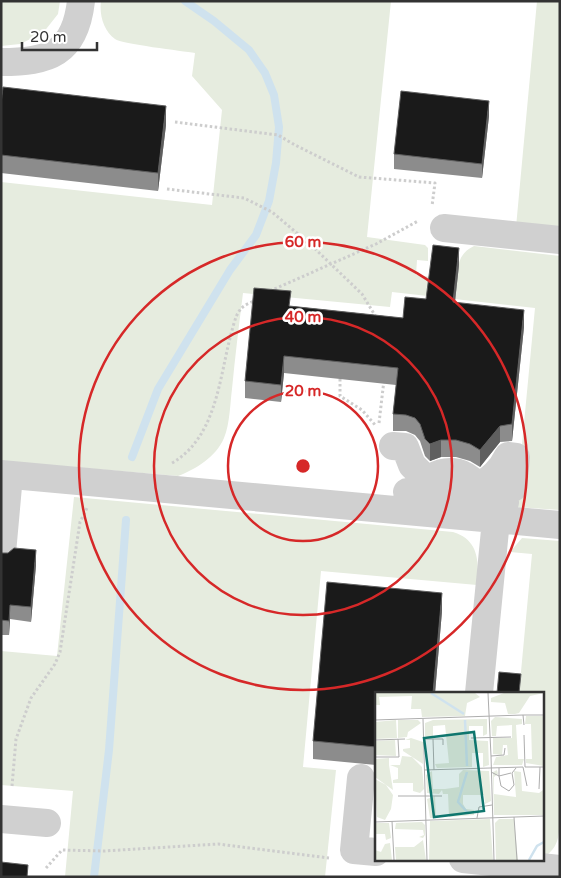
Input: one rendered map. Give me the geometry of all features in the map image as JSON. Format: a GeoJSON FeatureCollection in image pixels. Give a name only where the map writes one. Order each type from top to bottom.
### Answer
{"type":"FeatureCollection","features":[{"type":"Feature","properties":{"kind":"lane"},"geometry":{"type":"LineString","coordinates":[[1,62],[27,62],[52,56],[68,42],[79,19],[81,1]]}},
{"type":"Feature","properties":{"kind":"lane"},"geometry":{"type":"LineString","coordinates":[[430,220],[560,240]]}},
{"type":"Feature","properties":{"kind":"lane"},"geometry":{"type":"LineString","coordinates":[[392,446],[405,447],[412,465],[417,488],[453,477],[486,502]]}},
{"type":"Feature","properties":{"kind":"lane"},"geometry":{"type":"LineString","coordinates":[[479,692],[486,502],[494,476],[508,456],[516,458],[513,488]]}},
{"type":"Feature","properties":{"kind":"lane"},"geometry":{"type":"LineString","coordinates":[[2,553],[5,474],[99,483],[486,502],[560,525]]}},
{"type":"Feature","properties":{"kind":"lane"},"geometry":{"type":"LineString","coordinates":[[361,778],[354,850],[375,852]]}},
{"type":"Feature","properties":{"kind":"lane"},"geometry":{"type":"LineString","coordinates":[[1,818],[47,823]]}},
{"type":"Feature","properties":{"kind":"lane"},"geometry":{"type":"LineString","coordinates":[[473,860],[560,869]]}},
{"type":"Feature","properties":{"kind":"path"},"geometry":{"type":"LineString","coordinates":[[169,465],[191,447],[205,428],[216,401],[231,334],[240,310],[270,291],[376,244],[415,224],[430,220],[435,184],[359,177],[295,146],[278,135],[175,122]]}},
{"type":"Feature","properties":{"kind":"path"},"geometry":{"type":"LineString","coordinates":[[167,189],[244,198],[272,212],[311,245],[362,294],[379,322]]}},
{"type":"Feature","properties":{"kind":"path"},"geometry":{"type":"LineString","coordinates":[[340,379],[340,396],[362,410],[378,429],[385,371]]}},
{"type":"Feature","properties":{"kind":"path"},"geometry":{"type":"LineString","coordinates":[[12,786],[16,739],[31,698],[55,664],[60,652],[80,522],[99,483]]}},
{"type":"Feature","properties":{"kind":"path"},"geometry":{"type":"LineString","coordinates":[[46,868],[62,850],[104,851],[218,844],[333,858]]}},
{"type":"Feature","properties":{"kind":"shaded area"},"geometry":{"type":"Polygon","coordinates":[[[1,1],[60,1],[58,14],[43,33],[20,44],[1,46],[1,1]]]}},
{"type":"Feature","properties":{"kind":"shaded area"},"geometry":{"type":"Polygon","coordinates":[[[101,1],[391,1],[367,237],[425,245],[428,248],[428,261],[417,260],[416,275],[431,277],[456,289],[460,259],[463,254],[474,246],[560,256],[560,510],[516,507],[535,308],[392,292],[390,307],[243,293],[230,414],[226,432],[220,445],[211,457],[185,473],[178,476],[1,461],[1,182],[212,205],[222,110],[192,76],[195,53],[140,45],[115,39],[108,32],[103,22],[101,1]]]}},
{"type":"Feature","properties":{"kind":"shaded area"},"geometry":{"type":"Polygon","coordinates":[[[537,1],[560,1],[560,232],[516,227],[537,1]]]}},
{"type":"Feature","properties":{"kind":"shaded area"},"geometry":{"type":"Polygon","coordinates":[[[74,497],[453,532],[468,540],[473,546],[476,552],[478,568],[477,585],[321,571],[303,767],[336,770],[325,877],[65,877],[73,791],[1,785],[1,651],[57,656],[74,497]]]}},
{"type":"Feature","properties":{"kind":"shaded area"},"geometry":{"type":"Polygon","coordinates":[[[522,538],[560,541],[560,817],[557,843],[547,855],[544,855],[544,692],[519,692],[532,554],[510,552],[522,538]]]}},
{"type":"Feature","properties":{"kind":"building"},"geometry":{"type":"Polygon","coordinates":[[[3,87],[166,106],[158,173],[1,155],[3,87]]]}},
{"type":"Feature","properties":{"kind":"building"},"geometry":{"type":"Polygon","coordinates":[[[401,91],[489,101],[482,164],[394,154],[401,91]]]}},
{"type":"Feature","properties":{"kind":"building"},"geometry":{"type":"Polygon","coordinates":[[[433,245],[459,248],[453,302],[524,310],[512,424],[500,426],[480,450],[470,444],[456,440],[441,440],[430,444],[425,439],[420,424],[415,418],[393,414],[398,368],[284,356],[281,385],[245,381],[254,288],[291,291],[289,306],[403,318],[405,297],[426,299],[433,245]]]}},
{"type":"Feature","properties":{"kind":"building"},"geometry":{"type":"Polygon","coordinates":[[[14,548],[36,550],[31,607],[10,605],[9,621],[1,620],[1,553],[8,553],[14,548]]]}},
{"type":"Feature","properties":{"kind":"building"},"geometry":{"type":"Polygon","coordinates":[[[327,582],[442,593],[433,692],[375,692],[375,747],[313,741],[327,582]]]}},
{"type":"Feature","properties":{"kind":"building"},"geometry":{"type":"Polygon","coordinates":[[[499,672],[521,674],[519,692],[497,692],[499,672]]]}},
{"type":"Feature","properties":{"kind":"building"},"geometry":{"type":"Polygon","coordinates":[[[1,862],[28,865],[27,877],[1,877],[1,862]]]}},
{"type":"Feature","properties":{"kind":"waterway"},"geometry":{"type":"LineString","coordinates":[[132,457],[158,389],[230,270],[256,235],[269,201],[276,163],[279,127],[274,95],[265,73],[249,50],[214,21],[185,1]]}},
{"type":"Feature","properties":{"kind":"waterway"},"geometry":{"type":"LineString","coordinates":[[94,877],[109,750],[126,520]]}}]}
